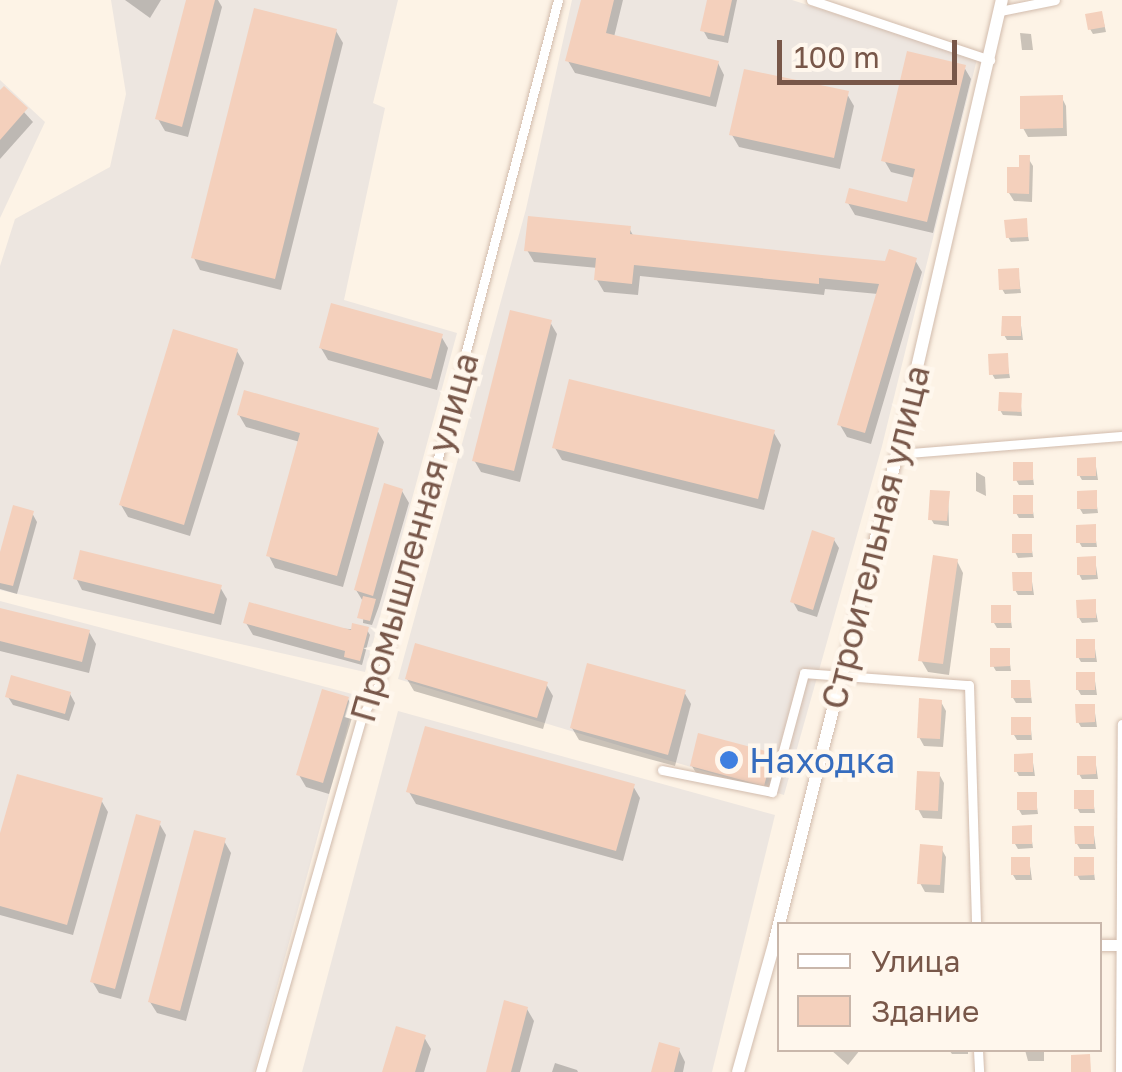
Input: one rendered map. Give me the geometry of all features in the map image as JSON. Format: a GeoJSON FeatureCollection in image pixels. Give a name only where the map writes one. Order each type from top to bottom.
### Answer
{"type":"FeatureCollection","features":[{"type":"Feature","properties":{"kind":"main road","name":"Строительная улица"},"geometry":{"type":"LineString","coordinates":[[782,922],[1001,6]]}},
{"type":"Feature","properties":{"kind":"main road","name":"Строительная улица"},"geometry":{"type":"LineString","coordinates":[[738,1072],[777,943]]}},
{"type":"Feature","properties":{"kind":"street","name":"Промышленная улица"},"geometry":{"type":"LineString","coordinates":[[260,1072],[362,717],[378,686],[558,0]]}},
{"type":"Feature","properties":{"kind":"street"},"geometry":{"type":"LineString","coordinates":[[811,0],[990,60]]}},
{"type":"Feature","properties":{"kind":"street"},"geometry":{"type":"LineString","coordinates":[[1001,6],[1056,0]]}},
{"type":"Feature","properties":{"kind":"street"},"geometry":{"type":"LineString","coordinates":[[897,454],[1122,436]]}},
{"type":"Feature","properties":{"kind":"street"},"geometry":{"type":"LineString","coordinates":[[662,770],[772,792],[804,673],[841,679],[969,685],[976,922]]}},
{"type":"Feature","properties":{"kind":"street"},"geometry":{"type":"LineString","coordinates":[[1120,1072],[1122,724]]}},
{"type":"Feature","properties":{"kind":"shaded area"},"geometry":{"type":"Polygon","coordinates":[[[111,0],[398,0],[373,103],[385,108],[344,300],[457,333],[365,672],[0,590],[0,266],[15,219],[110,167],[126,94],[111,0]]]}},
{"type":"Feature","properties":{"kind":"shaded area"},"geometry":{"type":"Polygon","coordinates":[[[572,0],[792,0],[977,59],[882,446],[784,795],[398,679],[526,209],[572,0]]]}},
{"type":"Feature","properties":{"kind":"shaded area"},"geometry":{"type":"Polygon","coordinates":[[[0,80],[45,122],[0,218],[0,80]]]}},
{"type":"Feature","properties":{"kind":"shaded area"},"geometry":{"type":"Polygon","coordinates":[[[0,601],[356,695],[254,1072],[0,1072],[0,601]]]}},
{"type":"Feature","properties":{"kind":"shaded area"},"geometry":{"type":"Polygon","coordinates":[[[398,711],[775,815],[712,1072],[302,1072],[398,711]]]}},
{"type":"Feature","properties":{"kind":"building"},"geometry":{"type":"Polygon","coordinates":[[[186,0],[215,0],[182,127],[155,119],[186,0]]]}},
{"type":"Feature","properties":{"kind":"building"},"geometry":{"type":"Polygon","coordinates":[[[581,0],[614,0],[606,33],[719,61],[710,97],[565,61],[581,0]]]}},
{"type":"Feature","properties":{"kind":"building"},"geometry":{"type":"Polygon","coordinates":[[[707,0],[732,0],[724,36],[700,31],[707,0]]]}},
{"type":"Feature","properties":{"kind":"building"},"geometry":{"type":"Polygon","coordinates":[[[254,8],[337,29],[275,279],[191,258],[254,8]]]}},
{"type":"Feature","properties":{"kind":"building"},"geometry":{"type":"Polygon","coordinates":[[[1102,11],[1105,27],[1088,30],[1085,14],[1102,11]]]}},
{"type":"Feature","properties":{"kind":"building"},"geometry":{"type":"Polygon","coordinates":[[[907,51],[966,65],[927,222],[845,203],[849,188],[907,202],[915,169],[881,161],[907,51]]]}},
{"type":"Feature","properties":{"kind":"building"},"geometry":{"type":"Polygon","coordinates":[[[744,69],[849,91],[834,158],[729,135],[744,69]]]}},
{"type":"Feature","properties":{"kind":"building"},"geometry":{"type":"Polygon","coordinates":[[[4,86],[28,108],[0,140],[0,90],[4,86]]]}},
{"type":"Feature","properties":{"kind":"building"},"geometry":{"type":"Polygon","coordinates":[[[1063,95],[1063,128],[1020,129],[1020,96],[1063,95]]]}},
{"type":"Feature","properties":{"kind":"building"},"geometry":{"type":"Polygon","coordinates":[[[1019,155],[1030,155],[1029,194],[1007,193],[1007,167],[1019,167],[1019,155]]]}},
{"type":"Feature","properties":{"kind":"building"},"geometry":{"type":"Polygon","coordinates":[[[528,216],[631,226],[630,234],[822,255],[885,261],[889,249],[917,258],[865,433],[837,425],[879,284],[819,278],[819,284],[634,265],[632,284],[594,280],[596,258],[524,251],[528,216]]]}},
{"type":"Feature","properties":{"kind":"building"},"geometry":{"type":"Polygon","coordinates":[[[1027,218],[1028,237],[1006,238],[1004,220],[1027,218]]]}},
{"type":"Feature","properties":{"kind":"building"},"geometry":{"type":"Polygon","coordinates":[[[1019,268],[1020,289],[999,290],[998,269],[1019,268]]]}},
{"type":"Feature","properties":{"kind":"building"},"geometry":{"type":"Polygon","coordinates":[[[331,303],[443,334],[431,379],[319,348],[331,303]]]}},
{"type":"Feature","properties":{"kind":"building"},"geometry":{"type":"Polygon","coordinates":[[[510,310],[552,320],[514,471],[472,461],[510,310]]]}},
{"type":"Feature","properties":{"kind":"building"},"geometry":{"type":"Polygon","coordinates":[[[1002,316],[1021,316],[1021,336],[1001,336],[1002,316]]]}},
{"type":"Feature","properties":{"kind":"building"},"geometry":{"type":"Polygon","coordinates":[[[173,329],[238,349],[184,525],[119,505],[173,329]]]}},
{"type":"Feature","properties":{"kind":"building"},"geometry":{"type":"Polygon","coordinates":[[[1008,353],[1009,374],[989,375],[988,354],[1008,353]]]}},
{"type":"Feature","properties":{"kind":"building"},"geometry":{"type":"Polygon","coordinates":[[[569,379],[775,430],[758,499],[552,448],[569,379]]]}},
{"type":"Feature","properties":{"kind":"building"},"geometry":{"type":"Polygon","coordinates":[[[244,390],[379,428],[337,576],[266,556],[300,433],[237,415],[244,390]]]}},
{"type":"Feature","properties":{"kind":"building"},"geometry":{"type":"Polygon","coordinates":[[[999,392],[1022,393],[1021,412],[998,411],[999,392]]]}},
{"type":"Feature","properties":{"kind":"building"},"geometry":{"type":"Polygon","coordinates":[[[1096,457],[1096,476],[1077,476],[1077,458],[1096,457]]]}},
{"type":"Feature","properties":{"kind":"building"},"geometry":{"type":"Polygon","coordinates":[[[1013,462],[1033,462],[1033,480],[1013,481],[1013,462]]]}},
{"type":"Feature","properties":{"kind":"building"},"geometry":{"type":"Polygon","coordinates":[[[384,483],[403,489],[373,596],[354,590],[384,483]]]}},
{"type":"Feature","properties":{"kind":"building"},"geometry":{"type":"Polygon","coordinates":[[[930,490],[950,491],[947,521],[928,520],[930,490]]]}},
{"type":"Feature","properties":{"kind":"building"},"geometry":{"type":"Polygon","coordinates":[[[1097,490],[1097,509],[1077,509],[1077,491],[1097,490]]]}},
{"type":"Feature","properties":{"kind":"building"},"geometry":{"type":"Polygon","coordinates":[[[1013,495],[1033,495],[1033,514],[1013,514],[1013,495]]]}},
{"type":"Feature","properties":{"kind":"building"},"geometry":{"type":"Polygon","coordinates":[[[13,505],[34,511],[13,586],[0,583],[0,552],[13,505]]]}},
{"type":"Feature","properties":{"kind":"building"},"geometry":{"type":"Polygon","coordinates":[[[1096,524],[1096,543],[1076,543],[1076,525],[1096,524]]]}},
{"type":"Feature","properties":{"kind":"building"},"geometry":{"type":"Polygon","coordinates":[[[812,530],[835,538],[813,610],[790,602],[812,530]]]}},
{"type":"Feature","properties":{"kind":"building"},"geometry":{"type":"Polygon","coordinates":[[[1012,534],[1032,534],[1032,553],[1012,553],[1012,534]]]}},
{"type":"Feature","properties":{"kind":"building"},"geometry":{"type":"Polygon","coordinates":[[[80,550],[222,585],[214,614],[73,579],[80,550]]]}},
{"type":"Feature","properties":{"kind":"building"},"geometry":{"type":"Polygon","coordinates":[[[933,555],[958,559],[943,664],[918,661],[933,555]]]}},
{"type":"Feature","properties":{"kind":"building"},"geometry":{"type":"Polygon","coordinates":[[[1096,556],[1096,575],[1077,575],[1077,557],[1096,556]]]}},
{"type":"Feature","properties":{"kind":"building"},"geometry":{"type":"Polygon","coordinates":[[[1012,572],[1032,572],[1032,591],[1013,591],[1012,572]]]}},
{"type":"Feature","properties":{"kind":"building"},"geometry":{"type":"Polygon","coordinates":[[[363,596],[376,599],[370,621],[357,618],[363,596]]]}},
{"type":"Feature","properties":{"kind":"building"},"geometry":{"type":"Polygon","coordinates":[[[1096,599],[1096,618],[1077,618],[1076,600],[1096,599]]]}},
{"type":"Feature","properties":{"kind":"building"},"geometry":{"type":"Polygon","coordinates":[[[249,602],[351,630],[352,623],[369,627],[360,661],[344,657],[345,651],[243,623],[249,602]]]}},
{"type":"Feature","properties":{"kind":"building"},"geometry":{"type":"Polygon","coordinates":[[[991,605],[1011,605],[1011,623],[991,623],[991,605]]]}},
{"type":"Feature","properties":{"kind":"building"},"geometry":{"type":"Polygon","coordinates":[[[0,608],[90,630],[82,662],[0,641],[0,608]]]}},
{"type":"Feature","properties":{"kind":"building"},"geometry":{"type":"Polygon","coordinates":[[[1076,639],[1095,639],[1095,658],[1076,658],[1076,639]]]}},
{"type":"Feature","properties":{"kind":"building"},"geometry":{"type":"Polygon","coordinates":[[[415,643],[548,682],[537,718],[405,679],[415,643]]]}},
{"type":"Feature","properties":{"kind":"building"},"geometry":{"type":"Polygon","coordinates":[[[990,648],[1010,648],[1010,666],[990,667],[990,648]]]}},
{"type":"Feature","properties":{"kind":"building"},"geometry":{"type":"Polygon","coordinates":[[[587,663],[686,690],[668,755],[570,728],[587,663]]]}},
{"type":"Feature","properties":{"kind":"building"},"geometry":{"type":"Polygon","coordinates":[[[1076,672],[1095,672],[1095,690],[1076,690],[1076,672]]]}},
{"type":"Feature","properties":{"kind":"building"},"geometry":{"type":"Polygon","coordinates":[[[11,675],[71,692],[65,714],[5,697],[11,675]]]}},
{"type":"Feature","properties":{"kind":"building"},"geometry":{"type":"Polygon","coordinates":[[[1011,680],[1030,680],[1031,698],[1011,698],[1011,680]]]}},
{"type":"Feature","properties":{"kind":"building"},"geometry":{"type":"Polygon","coordinates":[[[322,689],[349,697],[323,783],[296,775],[322,689]]]}},
{"type":"Feature","properties":{"kind":"building"},"geometry":{"type":"Polygon","coordinates":[[[919,698],[942,700],[940,739],[917,738],[919,698]]]}},
{"type":"Feature","properties":{"kind":"building"},"geometry":{"type":"Polygon","coordinates":[[[1075,704],[1095,704],[1095,722],[1076,723],[1075,704]]]}},
{"type":"Feature","properties":{"kind":"building"},"geometry":{"type":"Polygon","coordinates":[[[1011,717],[1031,717],[1031,735],[1011,735],[1011,717]]]}},
{"type":"Feature","properties":{"kind":"building"},"geometry":{"type":"Polygon","coordinates":[[[425,726],[635,784],[616,851],[406,792],[425,726]]]}},
{"type":"Feature","properties":{"kind":"building"},"geometry":{"type":"Polygon","coordinates":[[[698,733],[773,753],[764,786],[690,766],[698,733]]]}},
{"type":"Feature","properties":{"kind":"building"},"geometry":{"type":"Polygon","coordinates":[[[1033,753],[1033,772],[1014,772],[1014,754],[1033,753]]]}},
{"type":"Feature","properties":{"kind":"building"},"geometry":{"type":"Polygon","coordinates":[[[1077,756],[1096,756],[1096,774],[1077,775],[1077,756]]]}},
{"type":"Feature","properties":{"kind":"building"},"geometry":{"type":"Polygon","coordinates":[[[917,771],[940,772],[938,811],[915,810],[917,771]]]}},
{"type":"Feature","properties":{"kind":"building"},"geometry":{"type":"Polygon","coordinates":[[[17,774],[103,798],[67,925],[0,906],[0,833],[17,774]]]}},
{"type":"Feature","properties":{"kind":"building"},"geometry":{"type":"Polygon","coordinates":[[[1074,790],[1094,790],[1094,809],[1074,809],[1074,790]]]}},
{"type":"Feature","properties":{"kind":"building"},"geometry":{"type":"Polygon","coordinates":[[[1017,792],[1037,792],[1037,810],[1017,810],[1017,792]]]}},
{"type":"Feature","properties":{"kind":"building"},"geometry":{"type":"Polygon","coordinates":[[[136,814],[161,821],[115,989],[90,982],[136,814]]]}},
{"type":"Feature","properties":{"kind":"building"},"geometry":{"type":"Polygon","coordinates":[[[1032,825],[1032,844],[1012,844],[1012,826],[1032,825]]]}},
{"type":"Feature","properties":{"kind":"building"},"geometry":{"type":"Polygon","coordinates":[[[1074,826],[1094,826],[1094,844],[1075,844],[1074,826]]]}},
{"type":"Feature","properties":{"kind":"building"},"geometry":{"type":"Polygon","coordinates":[[[194,830],[226,838],[180,1011],[148,1002],[194,830]]]}},
{"type":"Feature","properties":{"kind":"building"},"geometry":{"type":"Polygon","coordinates":[[[920,844],[943,846],[940,885],[917,884],[920,844]]]}},
{"type":"Feature","properties":{"kind":"building"},"geometry":{"type":"Polygon","coordinates":[[[1011,857],[1030,857],[1030,875],[1011,875],[1011,857]]]}},
{"type":"Feature","properties":{"kind":"building"},"geometry":{"type":"Polygon","coordinates":[[[1074,857],[1094,857],[1094,875],[1074,876],[1074,857]]]}},
{"type":"Feature","properties":{"kind":"building"},"geometry":{"type":"Polygon","coordinates":[[[504,1000],[528,1007],[511,1072],[486,1072],[504,1000]]]}},
{"type":"Feature","properties":{"kind":"building"},"geometry":{"type":"Polygon","coordinates":[[[396,1026],[426,1035],[415,1072],[382,1072],[396,1026]]]}},
{"type":"Feature","properties":{"kind":"building"},"geometry":{"type":"Polygon","coordinates":[[[659,1042],[680,1048],[674,1072],[651,1072],[659,1042]]]}},
{"type":"Feature","properties":{"kind":"building"},"geometry":{"type":"Polygon","coordinates":[[[1090,1054],[1091,1072],[1071,1072],[1071,1055],[1090,1054]]]}},
{"type":"Feature","properties":{"kind":"place","name":"Находка"},"geometry":{"type":"Point","coordinates":[729,760]}}]}
